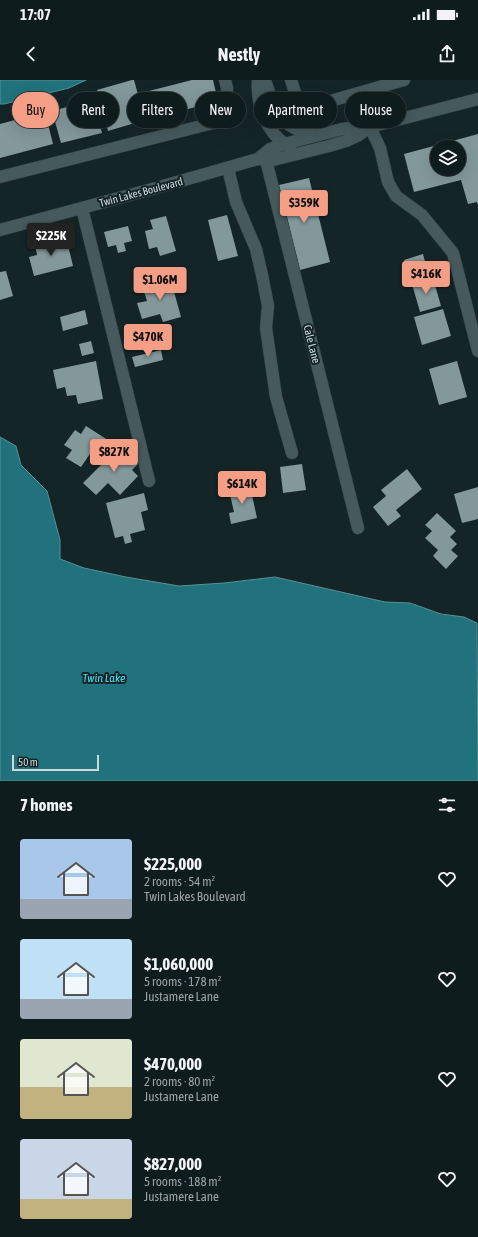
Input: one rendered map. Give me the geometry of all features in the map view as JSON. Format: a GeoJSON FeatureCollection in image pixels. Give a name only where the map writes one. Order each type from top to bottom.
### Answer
{"type":"FeatureCollection","features":[{"type":"Feature","properties":{"kind":"street"},"geometry":{"type":"LineString","coordinates":[[0,177],[225,120],[227,88],[225,80]]}},
{"type":"Feature","properties":{"kind":"street"},"geometry":{"type":"LineString","coordinates":[[291,80],[298,102],[306,108],[404,80]]}},
{"type":"Feature","properties":{"kind":"street"},"geometry":{"type":"LineString","coordinates":[[264,81],[275,109],[285,122],[291,128],[299,132],[316,136]]}},
{"type":"Feature","properties":{"kind":"street"},"geometry":{"type":"LineString","coordinates":[[264,81],[257,91],[268,125],[275,136],[284,144],[301,153]]}},
{"type":"Feature","properties":{"kind":"street","name":"Twin Lakes Boulevard"},"geometry":{"type":"LineString","coordinates":[[406,118],[478,99]]}},
{"type":"Feature","properties":{"kind":"street","name":"Twin Lakes Boulevard"},"geometry":{"type":"LineString","coordinates":[[262,160],[270,149],[284,144],[349,128]]}},
{"type":"Feature","properties":{"kind":"street","name":"Twin Lakes Boulevard"},"geometry":{"type":"LineString","coordinates":[[0,230],[228,168],[262,160],[273,160],[346,141],[359,135],[369,128]]}},
{"type":"Feature","properties":{"kind":"street"},"geometry":{"type":"LineString","coordinates":[[370,128],[380,148],[388,182],[396,196],[422,215],[453,253],[478,351]]}},
{"type":"Feature","properties":{"kind":"street","name":"Cale Lane"},"geometry":{"type":"LineString","coordinates":[[262,160],[358,528]]}},
{"type":"Feature","properties":{"kind":"street"},"geometry":{"type":"LineString","coordinates":[[228,168],[236,202],[256,249],[262,274],[268,306],[266,328],[276,397],[292,453]]}},
{"type":"Feature","properties":{"kind":"street"},"geometry":{"type":"LineString","coordinates":[[82,208],[149,481]]}},
{"type":"Feature","properties":{"kind":"water"},"geometry":{"type":"Polygon","coordinates":[[[0,80],[86,80],[69,88],[53,92],[12,92],[12,102],[0,104],[0,80]]]}},
{"type":"Feature","properties":{"kind":"water","name":"Twin Lake"},"geometry":{"type":"Polygon","coordinates":[[[0,437],[16,446],[21,465],[47,491],[60,540],[60,559],[84,568],[179,586],[224,583],[275,577],[385,602],[410,603],[441,614],[464,617],[477,623],[478,781],[0,781],[0,437]]]}},
{"type":"Feature","properties":{"kind":"building"},"geometry":{"type":"Polygon","coordinates":[[[134,80],[137,92],[127,92],[127,125],[119,128],[119,92],[98,92],[97,90],[134,80]]]}},
{"type":"Feature","properties":{"kind":"building"},"geometry":{"type":"Polygon","coordinates":[[[192,80],[213,80],[216,92],[195,92],[195,107],[187,109],[187,92],[145,92],[192,80]]]}},
{"type":"Feature","properties":{"kind":"building"},"geometry":{"type":"Polygon","coordinates":[[[67,107],[67,128],[101,128],[102,133],[61,143],[57,128],[59,128],[59,109],[67,107]]]}},
{"type":"Feature","properties":{"kind":"building"},"geometry":{"type":"Polygon","coordinates":[[[12,121],[12,128],[49,128],[53,144],[0,158],[0,124],[12,121]]]}},
{"type":"Feature","properties":{"kind":"building"},"geometry":{"type":"Polygon","coordinates":[[[107,128],[118,128],[108,131],[107,128]]]}},
{"type":"Feature","properties":{"kind":"building"},"geometry":{"type":"Polygon","coordinates":[[[478,134],[478,205],[477,202],[468,204],[461,180],[414,192],[404,154],[430,147],[430,176],[466,176],[466,140],[456,140],[478,134]]]}},
{"type":"Feature","properties":{"kind":"building"},"geometry":{"type":"Polygon","coordinates":[[[309,178],[330,262],[300,270],[279,185],[309,178]]]}},
{"type":"Feature","properties":{"kind":"building"},"geometry":{"type":"Polygon","coordinates":[[[227,215],[238,256],[218,261],[208,220],[227,215]]]}},
{"type":"Feature","properties":{"kind":"building"},"geometry":{"type":"Polygon","coordinates":[[[166,216],[176,251],[160,256],[157,247],[149,249],[145,231],[153,229],[150,220],[166,216]]]}},
{"type":"Feature","properties":{"kind":"building"},"geometry":{"type":"Polygon","coordinates":[[[128,226],[132,241],[124,243],[126,251],[118,253],[116,245],[108,247],[104,232],[128,226]]]}},
{"type":"Feature","properties":{"kind":"building"},"geometry":{"type":"Polygon","coordinates":[[[66,237],[73,266],[34,276],[29,257],[37,255],[35,245],[66,237]]]}},
{"type":"Feature","properties":{"kind":"building"},"geometry":{"type":"Polygon","coordinates":[[[423,254],[429,277],[410,282],[404,260],[423,254]]]}},
{"type":"Feature","properties":{"kind":"building"},"geometry":{"type":"Polygon","coordinates":[[[6,271],[13,296],[0,300],[0,272],[6,271]]]}},
{"type":"Feature","properties":{"kind":"building"},"geometry":{"type":"Polygon","coordinates":[[[170,277],[181,317],[163,322],[160,314],[142,319],[137,303],[147,301],[142,285],[170,277]]]}},
{"type":"Feature","properties":{"kind":"building"},"geometry":{"type":"Polygon","coordinates":[[[433,278],[441,306],[420,312],[412,284],[433,278]]]}},
{"type":"Feature","properties":{"kind":"building"},"geometry":{"type":"Polygon","coordinates":[[[443,309],[451,336],[422,345],[414,317],[443,309]]]}},
{"type":"Feature","properties":{"kind":"building"},"geometry":{"type":"Polygon","coordinates":[[[85,310],[88,324],[63,331],[60,317],[85,310]]]}},
{"type":"Feature","properties":{"kind":"building"},"geometry":{"type":"Polygon","coordinates":[[[91,341],[94,353],[82,356],[79,344],[91,341]]]}},
{"type":"Feature","properties":{"kind":"building"},"geometry":{"type":"Polygon","coordinates":[[[161,350],[163,360],[135,367],[132,357],[161,350]]]}},
{"type":"Feature","properties":{"kind":"building"},"geometry":{"type":"Polygon","coordinates":[[[96,361],[103,399],[78,404],[76,395],[67,396],[65,387],[57,389],[53,370],[96,361]]]}},
{"type":"Feature","properties":{"kind":"building"},"geometry":{"type":"Polygon","coordinates":[[[457,361],[467,397],[439,405],[429,369],[457,361]]]}},
{"type":"Feature","properties":{"kind":"building"},"geometry":{"type":"Polygon","coordinates":[[[86,426],[114,444],[106,455],[94,448],[81,467],[66,458],[72,450],[64,445],[75,430],[81,434],[86,426]]]}},
{"type":"Feature","properties":{"kind":"building"},"geometry":{"type":"Polygon","coordinates":[[[120,446],[138,464],[132,470],[138,476],[120,495],[108,483],[96,495],[83,483],[120,446]]]}},
{"type":"Feature","properties":{"kind":"building"},"geometry":{"type":"Polygon","coordinates":[[[302,464],[306,490],[283,493],[280,467],[302,464]]]}},
{"type":"Feature","properties":{"kind":"building"},"geometry":{"type":"Polygon","coordinates":[[[407,469],[422,489],[396,510],[401,516],[388,526],[373,507],[386,496],[381,490],[407,469]]]}},
{"type":"Feature","properties":{"kind":"building"},"geometry":{"type":"Polygon","coordinates":[[[250,486],[257,518],[231,524],[229,513],[234,512],[229,490],[250,486]]]}},
{"type":"Feature","properties":{"kind":"building"},"geometry":{"type":"Polygon","coordinates":[[[478,487],[478,519],[462,523],[454,494],[478,487]]]}},
{"type":"Feature","properties":{"kind":"building"},"geometry":{"type":"Polygon","coordinates":[[[144,493],[148,510],[141,512],[145,530],[130,534],[132,542],[125,544],[123,536],[115,538],[106,503],[144,493]]]}},
{"type":"Feature","properties":{"kind":"building"},"geometry":{"type":"Polygon","coordinates":[[[437,513],[456,531],[450,537],[457,544],[451,550],[458,556],[446,569],[433,556],[438,550],[425,538],[432,531],[425,525],[437,513]]]}}]}
